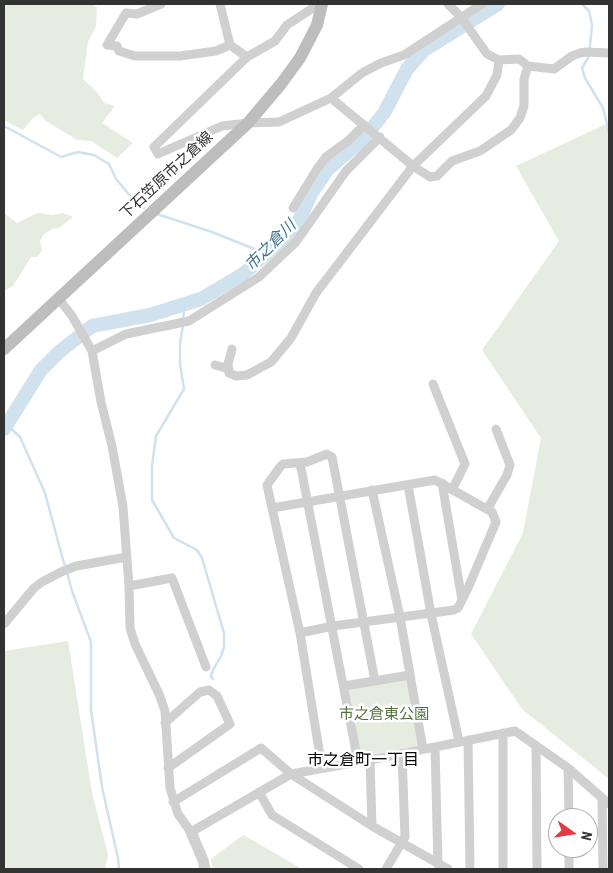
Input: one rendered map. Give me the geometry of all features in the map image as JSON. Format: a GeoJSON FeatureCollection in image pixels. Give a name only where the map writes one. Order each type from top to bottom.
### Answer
{"type":"FeatureCollection","features":[{"type":"Feature","properties":{"kind":"main road","name":"下石笠原市之倉線"},"geometry":{"type":"LineString","coordinates":[[4,349],[248,123],[300,58],[317,25],[320,4]]}},
{"type":"Feature","properties":{"kind":"street"},"geometry":{"type":"LineString","coordinates":[[161,4],[137,14],[126,13],[107,45],[117,46],[119,50],[135,56],[180,56],[216,51],[230,45]]}},
{"type":"Feature","properties":{"kind":"street"},"geometry":{"type":"LineString","coordinates":[[220,4],[230,45],[247,57]]}},
{"type":"Feature","properties":{"kind":"street"},"geometry":{"type":"LineString","coordinates":[[320,4],[287,25],[275,41],[247,57],[154,147],[158,154],[222,126],[279,122],[331,98],[362,73],[381,63],[404,55],[482,4]]}},
{"type":"Feature","properties":{"kind":"street"},"geometry":{"type":"LineString","coordinates":[[448,4],[461,17],[487,54],[499,60],[519,59],[528,66],[554,69],[572,56],[590,52],[609,53]]}},
{"type":"Feature","properties":{"kind":"street"},"geometry":{"type":"LineString","coordinates":[[232,349],[228,364],[229,373],[236,376],[247,375],[271,362],[291,338],[316,293],[412,166],[486,96],[497,75],[499,60]]}},
{"type":"Feature","properties":{"kind":"street"},"geometry":{"type":"LineString","coordinates":[[331,98],[380,137],[412,166],[430,177],[437,176],[452,161],[480,150],[511,130],[520,118],[524,106],[524,79],[528,66]]}},
{"type":"Feature","properties":{"kind":"street"},"geometry":{"type":"LineString","coordinates":[[293,208],[317,168],[326,157],[348,141],[364,125]]}},
{"type":"Feature","properties":{"kind":"street"},"geometry":{"type":"LineString","coordinates":[[92,351],[126,334],[189,321],[259,277],[296,242],[346,172],[380,137]]}},
{"type":"Feature","properties":{"kind":"street"},"geometry":{"type":"LineString","coordinates":[[58,299],[72,316],[92,351],[123,507],[130,628],[135,644],[165,711],[168,768],[173,802],[178,814],[191,832],[205,869]]}},
{"type":"Feature","properties":{"kind":"street"},"geometry":{"type":"LineString","coordinates":[[215,365],[229,369]]}},
{"type":"Feature","properties":{"kind":"street"},"geometry":{"type":"LineString","coordinates":[[433,384],[465,464],[453,488]]}},
{"type":"Feature","properties":{"kind":"street"},"geometry":{"type":"LineString","coordinates":[[488,508],[508,475],[510,465],[496,429]]}},
{"type":"Feature","properties":{"kind":"street"},"geometry":{"type":"LineString","coordinates":[[322,768],[300,633],[267,485],[276,470],[284,464],[300,463],[327,454],[332,457],[375,681]]}},
{"type":"Feature","properties":{"kind":"street"},"geometry":{"type":"LineString","coordinates":[[300,463],[358,762]]}},
{"type":"Feature","properties":{"kind":"street"},"geometry":{"type":"LineString","coordinates":[[272,508],[435,480],[488,508],[496,522],[458,608],[431,614],[333,626],[300,633]]}},
{"type":"Feature","properties":{"kind":"street"},"geometry":{"type":"LineString","coordinates":[[442,483],[462,600]]}},
{"type":"Feature","properties":{"kind":"street"},"geometry":{"type":"LineString","coordinates":[[408,484],[431,614],[464,741],[470,869]]}},
{"type":"Feature","properties":{"kind":"street"},"geometry":{"type":"LineString","coordinates":[[372,490],[400,617],[423,749]]}},
{"type":"Feature","properties":{"kind":"street"},"geometry":{"type":"LineString","coordinates":[[4,624],[34,588],[42,582],[76,566],[127,557]]}},
{"type":"Feature","properties":{"kind":"street"},"geometry":{"type":"LineString","coordinates":[[129,586],[172,578],[206,667]]}},
{"type":"Feature","properties":{"kind":"street"},"geometry":{"type":"LineString","coordinates":[[344,686],[410,674]]}},
{"type":"Feature","properties":{"kind":"street"},"geometry":{"type":"LineString","coordinates":[[165,723],[200,692],[209,690],[217,696],[230,724],[168,768]]}},
{"type":"Feature","properties":{"kind":"street"},"geometry":{"type":"LineString","coordinates":[[191,832],[291,774],[515,731],[568,768],[606,801],[603,869]]}},
{"type":"Feature","properties":{"kind":"street"},"geometry":{"type":"LineString","coordinates":[[503,734],[503,869]]}},
{"type":"Feature","properties":{"kind":"street"},"geometry":{"type":"LineString","coordinates":[[435,746],[438,865]]}},
{"type":"Feature","properties":{"kind":"street"},"geometry":{"type":"LineString","coordinates":[[536,746],[537,869]]}},
{"type":"Feature","properties":{"kind":"street"},"geometry":{"type":"LineString","coordinates":[[173,802],[261,748],[291,774],[401,844],[448,869]]}},
{"type":"Feature","properties":{"kind":"street"},"geometry":{"type":"LineString","coordinates":[[386,869],[405,837],[402,754]]}},
{"type":"Feature","properties":{"kind":"street"},"geometry":{"type":"LineString","coordinates":[[370,760],[372,826]]}},
{"type":"Feature","properties":{"kind":"street"},"geometry":{"type":"LineString","coordinates":[[568,768],[569,808]]}},
{"type":"Feature","properties":{"kind":"street"},"geometry":{"type":"LineString","coordinates":[[259,792],[272,815],[359,869]]}},
{"type":"Feature","properties":{"kind":"green space"},"geometry":{"type":"Polygon","coordinates":[[[4,4],[92,4],[97,7],[96,26],[88,42],[83,79],[97,92],[104,103],[115,106],[102,123],[133,143],[117,158],[91,141],[77,140],[46,121],[40,114],[32,119],[23,130],[6,121],[4,122],[4,4]]]}},
{"type":"Feature","properties":{"kind":"green space"},"geometry":{"type":"Polygon","coordinates":[[[606,124],[609,130],[609,779],[522,709],[471,634],[523,533],[541,438],[482,350],[559,241],[516,166],[606,124]]]}},
{"type":"Feature","properties":{"kind":"green space"},"geometry":{"type":"Polygon","coordinates":[[[4,213],[17,223],[37,213],[53,215],[63,213],[73,217],[59,228],[54,228],[44,234],[40,241],[42,250],[37,257],[31,257],[13,286],[4,291],[4,213]]]}},
{"type":"Feature","properties":{"kind":"green space"},"geometry":{"type":"Polygon","coordinates":[[[68,641],[92,793],[108,855],[105,869],[4,869],[4,651],[68,641]]]}},
{"type":"Feature","properties":{"kind":"green space","name":"市之倉東公園"},"geometry":{"type":"Polygon","coordinates":[[[411,677],[421,745],[360,757],[345,689],[411,677]]]}},
{"type":"Feature","properties":{"kind":"green space"},"geometry":{"type":"Polygon","coordinates":[[[243,835],[302,869],[213,869],[211,859],[243,835]]]}},
{"type":"Feature","properties":{"kind":"waterway","name":"市之倉川"},"geometry":{"type":"LineString","coordinates":[[4,429],[41,370],[59,352],[92,326],[150,315],[201,299],[243,274],[271,250],[296,227],[311,194],[327,170],[364,138],[384,113],[407,69],[424,50],[498,4]]}},
{"type":"Feature","properties":{"kind":"waterway"},"geometry":{"type":"LineString","coordinates":[[582,4],[589,11],[592,25],[589,56],[582,68],[585,78],[603,108],[609,132]]}},
{"type":"Feature","properties":{"kind":"waterway"},"geometry":{"type":"LineString","coordinates":[[4,126],[61,157],[78,152],[94,155],[109,164],[116,179],[132,198],[144,208]]}},
{"type":"Feature","properties":{"kind":"waterway"},"geometry":{"type":"LineString","coordinates":[[157,214],[212,232],[267,254]]}},
{"type":"Feature","properties":{"kind":"waterway"},"geometry":{"type":"LineString","coordinates":[[183,319],[185,305]]}},
{"type":"Feature","properties":{"kind":"waterway"},"geometry":{"type":"LineString","coordinates":[[183,325],[180,343],[180,364],[184,389],[156,436],[152,466],[152,500],[174,538],[197,550],[202,558],[224,633],[224,647],[213,670],[211,676],[213,679]]}},
{"type":"Feature","properties":{"kind":"waterway"},"geometry":{"type":"LineString","coordinates":[[7,425],[20,437],[45,493],[65,567]]}},
{"type":"Feature","properties":{"kind":"waterway"},"geometry":{"type":"LineString","coordinates":[[67,572],[91,642],[91,710],[102,787],[119,869]]}},
{"type":"Feature","properties":{"kind":"district","name":"市之倉町一丁目"},"geometry":{"type":"Point","coordinates":[363,761]}}]}
